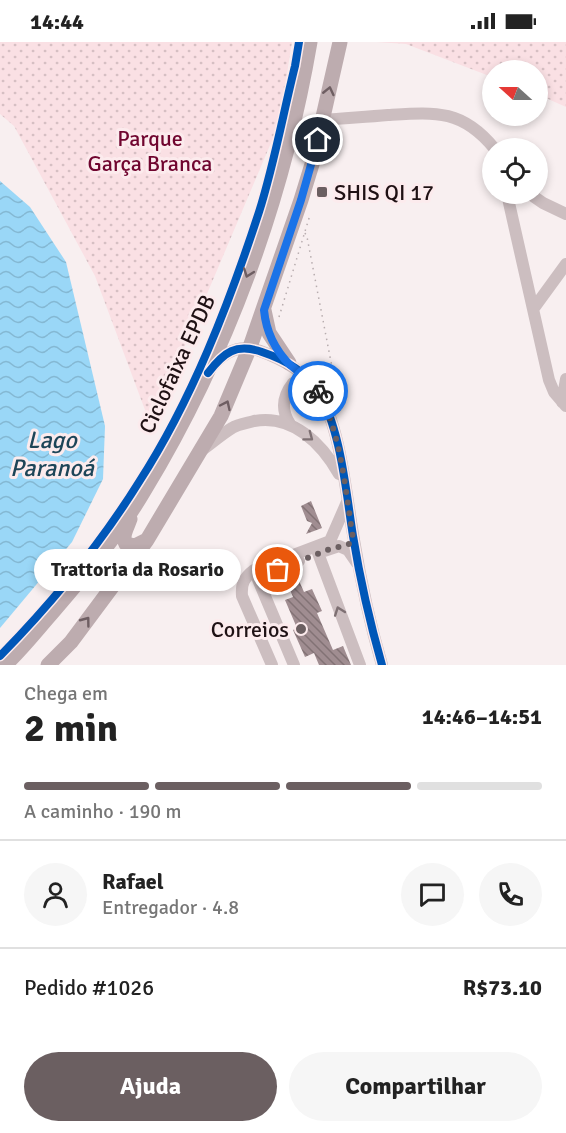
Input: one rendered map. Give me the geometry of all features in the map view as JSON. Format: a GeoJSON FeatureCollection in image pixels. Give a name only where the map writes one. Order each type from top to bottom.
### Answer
{"type":"FeatureCollection","features":[{"type":"Feature","properties":{"kind":"main road"},"geometry":{"type":"LineString","coordinates":[[147,540],[132,546],[123,540],[144,492],[208,372],[227,329],[276,192],[300,102],[310,42]]}},
{"type":"Feature","properties":{"kind":"main road"},"geometry":{"type":"LineString","coordinates":[[48,665],[71,642],[147,540],[221,416],[298,231],[306,206],[340,42]]}},
{"type":"Feature","properties":{"kind":"main road"},"geometry":{"type":"LineString","coordinates":[[276,192],[277,200],[285,207],[306,206]]}},
{"type":"Feature","properties":{"kind":"main road"},"geometry":{"type":"LineString","coordinates":[[268,218],[274,215],[286,216],[298,231]]}},
{"type":"Feature","properties":{"kind":"main road"},"geometry":{"type":"LineString","coordinates":[[264,310],[269,333],[289,363]]}},
{"type":"Feature","properties":{"kind":"main road"},"geometry":{"type":"LineString","coordinates":[[5,665],[77,584],[144,492]]}},
{"type":"Feature","properties":{"kind":"street"},"geometry":{"type":"LineString","coordinates":[[323,120],[439,113],[465,123],[485,138]]}},
{"type":"Feature","properties":{"kind":"street"},"geometry":{"type":"LineString","coordinates":[[509,204],[549,380],[564,404]]}},
{"type":"Feature","properties":{"kind":"street"},"geometry":{"type":"LineString","coordinates":[[543,204],[566,214]]}},
{"type":"Feature","properties":{"kind":"street"},"geometry":{"type":"LineString","coordinates":[[534,309],[566,264]]}},
{"type":"Feature","properties":{"kind":"street"},"geometry":{"type":"LineString","coordinates":[[208,372],[224,355],[237,349],[250,347],[289,363],[316,388],[325,405],[338,449],[358,565],[380,665]]}},
{"type":"Feature","properties":{"kind":"street"},"geometry":{"type":"LineString","coordinates":[[306,378],[293,383],[282,407],[284,414],[290,424],[316,442],[329,456],[344,484]]}},
{"type":"Feature","properties":{"kind":"street"},"geometry":{"type":"LineString","coordinates":[[564,404],[566,379]]}},
{"type":"Feature","properties":{"kind":"street"},"geometry":{"type":"LineString","coordinates":[[201,451],[233,426],[260,420],[290,424]]}},
{"type":"Feature","properties":{"kind":"street"},"geometry":{"type":"LineString","coordinates":[[272,665],[242,596],[241,585],[245,577],[318,553],[336,542],[347,501]]}},
{"type":"Feature","properties":{"kind":"street"},"geometry":{"type":"LineString","coordinates":[[256,574],[324,544],[336,542],[349,544],[353,538]]}},
{"type":"Feature","properties":{"kind":"street"},"geometry":{"type":"LineString","coordinates":[[336,542],[350,553],[358,565]]}},
{"type":"Feature","properties":{"kind":"street"},"geometry":{"type":"LineString","coordinates":[[318,553],[360,665]]}},
{"type":"Feature","properties":{"kind":"street"},"geometry":{"type":"LineString","coordinates":[[256,574],[294,665]]}},
{"type":"Feature","properties":{"kind":"path"},"geometry":{"type":"LineString","coordinates":[[277,324],[298,231],[306,206]]}},
{"type":"Feature","properties":{"kind":"path"},"geometry":{"type":"LineString","coordinates":[[298,231],[307,237],[343,423]]}},
{"type":"Feature","properties":{"kind":"green space","name":"Parque Garça Branca"},"geometry":{"type":"Polygon","coordinates":[[[0,42],[292,42],[279,124],[151,426],[95,276],[14,126],[0,114],[0,42]]]}},
{"type":"Feature","properties":{"kind":"green space"},"geometry":{"type":"Polygon","coordinates":[[[376,42],[566,42],[566,107],[548,99],[548,60],[482,60],[482,73],[406,44],[376,42]]]}},
{"type":"Feature","properties":{"kind":"water","name":"Lago Paranoá"},"geometry":{"type":"Polygon","coordinates":[[[0,181],[30,207],[66,262],[105,426],[103,479],[72,542],[0,628],[0,181]]]}},
{"type":"Feature","properties":{"kind":"building"},"geometry":{"type":"Polygon","coordinates":[[[311,501],[322,528],[306,534],[312,523],[307,521],[301,506],[311,501]]]}},
{"type":"Feature","properties":{"kind":"building"},"geometry":{"type":"Polygon","coordinates":[[[296,574],[304,592],[312,589],[322,611],[317,613],[333,650],[343,646],[351,665],[319,665],[314,653],[305,657],[293,630],[297,628],[285,600],[293,597],[285,578],[296,574]]]}},
{"type":"Feature","properties":{"kind":"cycle path","name":"Ciclofaixa EPDB"},"geometry":{"type":"LineString","coordinates":[[0,656],[38,615],[92,550],[139,482],[176,418],[208,351],[259,212],[274,158],[299,42]]}},
{"type":"Feature","properties":{"kind":"cycle path"},"geometry":{"type":"LineString","coordinates":[[208,373],[231,351],[253,349],[293,366],[317,390],[332,422],[337,441],[359,568],[382,665]]}},
{"type":"Feature","properties":{"kind":"way so far"},"geometry":{"type":"LineString","coordinates":[[278,570],[327,550],[349,544],[353,538],[338,449],[325,405],[318,391]]}},
{"type":"Feature","properties":{"kind":"place","name":"SHIS QI 17"},"geometry":{"type":"Point","coordinates":[322,192]}},
{"type":"Feature","properties":{"kind":"place","name":"Trattoria da Rosario"},"geometry":{"type":"Point","coordinates":[278,570]}},
{"type":"Feature","properties":{"kind":"place","name":"Correios"},"geometry":{"type":"Point","coordinates":[301,629]}},
{"type":"Feature","properties":{"kind":"route"},"geometry":{"type":"LineString","coordinates":[[318,140],[301,200],[264,310],[269,333],[281,354],[318,391]]}}]}
